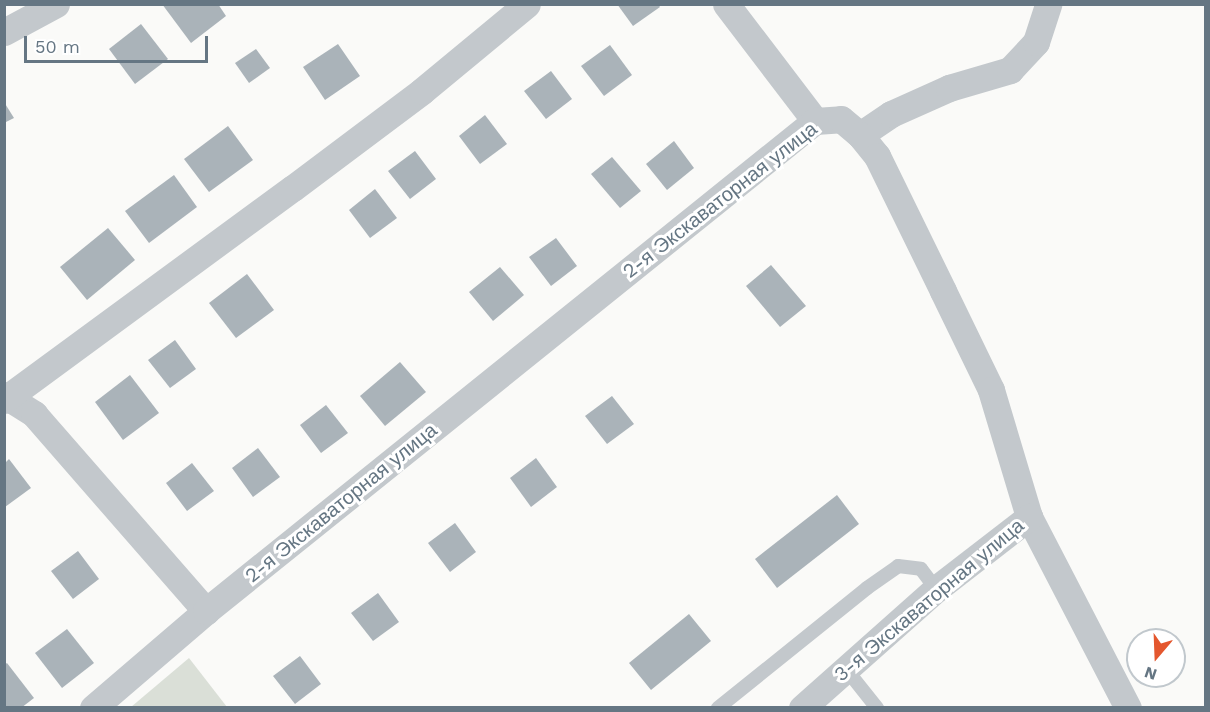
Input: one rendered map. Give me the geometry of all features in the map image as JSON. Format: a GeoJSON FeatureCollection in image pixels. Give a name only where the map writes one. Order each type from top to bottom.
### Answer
{"type":"FeatureCollection","features":[{"type":"Feature","properties":{"kind":"street"},"geometry":{"type":"LineString","coordinates":[[4,32],[56,4]]}},
{"type":"Feature","properties":{"kind":"street"},"geometry":{"type":"LineString","coordinates":[[206,612],[34,414],[5,398],[312,174],[439,77],[527,4]]}},
{"type":"Feature","properties":{"kind":"street"},"geometry":{"type":"LineString","coordinates":[[726,4],[815,121]]}},
{"type":"Feature","properties":{"kind":"street"},"geometry":{"type":"LineString","coordinates":[[860,135],[891,114],[950,88],[1010,70],[1036,42],[1048,4]]}},
{"type":"Feature","properties":{"kind":"street","name":"2-я Экскаваторная улица"},"geometry":{"type":"LineString","coordinates":[[93,708],[206,612],[815,121],[840,119],[860,135],[877,156],[991,390],[1029,516],[1128,708]]}},
{"type":"Feature","properties":{"kind":"street","name":"3-я Экскаваторная улица"},"geometry":{"type":"LineString","coordinates":[[801,708],[936,589],[1029,516]]}},
{"type":"Feature","properties":{"kind":"lane"},"geometry":{"type":"LineString","coordinates":[[718,708],[867,588],[898,566],[921,569],[936,589]]}},
{"type":"Feature","properties":{"kind":"lane"},"geometry":{"type":"LineString","coordinates":[[846,669],[877,708]]}},
{"type":"Feature","properties":{"kind":"shaded area"},"geometry":{"type":"Polygon","coordinates":[[[189,658],[227,707],[131,707],[189,658]]]}},
{"type":"Feature","properties":{"kind":"building"},"geometry":{"type":"Polygon","coordinates":[[[162,4],[218,4],[226,16],[191,43],[162,4]]]}},
{"type":"Feature","properties":{"kind":"building"},"geometry":{"type":"Polygon","coordinates":[[[617,4],[658,4],[660,7],[633,26],[617,4]]]}},
{"type":"Feature","properties":{"kind":"building"},"geometry":{"type":"Polygon","coordinates":[[[141,24],[168,59],[135,84],[109,49],[141,24]]]}},
{"type":"Feature","properties":{"kind":"building"},"geometry":{"type":"Polygon","coordinates":[[[338,44],[360,76],[325,100],[303,67],[338,44]]]}},
{"type":"Feature","properties":{"kind":"building"},"geometry":{"type":"Polygon","coordinates":[[[610,45],[632,75],[604,96],[581,66],[610,45]]]}},
{"type":"Feature","properties":{"kind":"building"},"geometry":{"type":"Polygon","coordinates":[[[256,49],[270,68],[249,83],[235,63],[256,49]]]}},
{"type":"Feature","properties":{"kind":"building"},"geometry":{"type":"Polygon","coordinates":[[[551,71],[572,99],[546,119],[524,91],[551,71]]]}},
{"type":"Feature","properties":{"kind":"building"},"geometry":{"type":"Polygon","coordinates":[[[4,102],[14,118],[4,123],[4,102]]]}},
{"type":"Feature","properties":{"kind":"building"},"geometry":{"type":"Polygon","coordinates":[[[485,115],[507,144],[480,164],[459,136],[485,115]]]}},
{"type":"Feature","properties":{"kind":"building"},"geometry":{"type":"Polygon","coordinates":[[[228,126],[253,160],[209,192],[184,159],[228,126]]]}},
{"type":"Feature","properties":{"kind":"building"},"geometry":{"type":"Polygon","coordinates":[[[674,141],[694,168],[667,190],[646,164],[674,141]]]}},
{"type":"Feature","properties":{"kind":"building"},"geometry":{"type":"Polygon","coordinates":[[[415,151],[436,179],[410,199],[388,171],[415,151]]]}},
{"type":"Feature","properties":{"kind":"building"},"geometry":{"type":"Polygon","coordinates":[[[612,157],[641,191],[620,208],[591,174],[612,157]]]}},
{"type":"Feature","properties":{"kind":"building"},"geometry":{"type":"Polygon","coordinates":[[[174,175],[197,207],[149,243],[125,211],[174,175]]]}},
{"type":"Feature","properties":{"kind":"building"},"geometry":{"type":"Polygon","coordinates":[[[375,189],[397,218],[370,238],[349,210],[375,189]]]}},
{"type":"Feature","properties":{"kind":"building"},"geometry":{"type":"Polygon","coordinates":[[[108,228],[135,260],[87,300],[60,267],[108,228]]]}},
{"type":"Feature","properties":{"kind":"building"},"geometry":{"type":"Polygon","coordinates":[[[556,238],[577,266],[551,286],[529,257],[556,238]]]}},
{"type":"Feature","properties":{"kind":"building"},"geometry":{"type":"Polygon","coordinates":[[[771,265],[806,306],[780,327],[746,286],[771,265]]]}},
{"type":"Feature","properties":{"kind":"building"},"geometry":{"type":"Polygon","coordinates":[[[500,267],[524,295],[493,321],[469,292],[500,267]]]}},
{"type":"Feature","properties":{"kind":"building"},"geometry":{"type":"Polygon","coordinates":[[[247,274],[274,310],[236,338],[209,303],[247,274]]]}},
{"type":"Feature","properties":{"kind":"building"},"geometry":{"type":"Polygon","coordinates":[[[175,340],[196,369],[170,388],[148,360],[175,340]]]}},
{"type":"Feature","properties":{"kind":"building"},"geometry":{"type":"Polygon","coordinates":[[[400,362],[426,392],[385,426],[360,396],[400,362]]]}},
{"type":"Feature","properties":{"kind":"building"},"geometry":{"type":"Polygon","coordinates":[[[130,375],[159,413],[123,440],[95,402],[130,375]]]}},
{"type":"Feature","properties":{"kind":"building"},"geometry":{"type":"Polygon","coordinates":[[[612,396],[634,424],[607,444],[585,416],[612,396]]]}},
{"type":"Feature","properties":{"kind":"building"},"geometry":{"type":"Polygon","coordinates":[[[326,405],[348,433],[321,453],[300,425],[326,405]]]}},
{"type":"Feature","properties":{"kind":"building"},"geometry":{"type":"Polygon","coordinates":[[[258,448],[280,477],[253,497],[232,468],[258,448]]]}},
{"type":"Feature","properties":{"kind":"building"},"geometry":{"type":"Polygon","coordinates":[[[536,458],[557,487],[531,507],[510,478],[536,458]]]}},
{"type":"Feature","properties":{"kind":"building"},"geometry":{"type":"Polygon","coordinates":[[[9,459],[31,488],[5,507],[5,463],[9,459]]]}},
{"type":"Feature","properties":{"kind":"building"},"geometry":{"type":"Polygon","coordinates":[[[192,463],[214,491],[187,511],[166,483],[192,463]]]}},
{"type":"Feature","properties":{"kind":"building"},"geometry":{"type":"Polygon","coordinates":[[[837,495],[859,524],[777,588],[755,559],[837,495]]]}},
{"type":"Feature","properties":{"kind":"building"},"geometry":{"type":"Polygon","coordinates":[[[455,523],[476,552],[450,572],[428,543],[455,523]]]}},
{"type":"Feature","properties":{"kind":"building"},"geometry":{"type":"Polygon","coordinates":[[[78,551],[99,579],[73,599],[51,571],[78,551]]]}},
{"type":"Feature","properties":{"kind":"building"},"geometry":{"type":"Polygon","coordinates":[[[378,593],[399,622],[373,641],[351,613],[378,593]]]}},
{"type":"Feature","properties":{"kind":"building"},"geometry":{"type":"Polygon","coordinates":[[[689,614],[711,641],[651,690],[629,663],[689,614]]]}},
{"type":"Feature","properties":{"kind":"building"},"geometry":{"type":"Polygon","coordinates":[[[67,629],[94,663],[62,688],[35,653],[67,629]]]}},
{"type":"Feature","properties":{"kind":"building"},"geometry":{"type":"Polygon","coordinates":[[[300,656],[321,684],[295,704],[273,676],[300,656]]]}},
{"type":"Feature","properties":{"kind":"building"},"geometry":{"type":"Polygon","coordinates":[[[7,663],[34,698],[21,708],[4,708],[4,665],[7,663]]]}}]}
